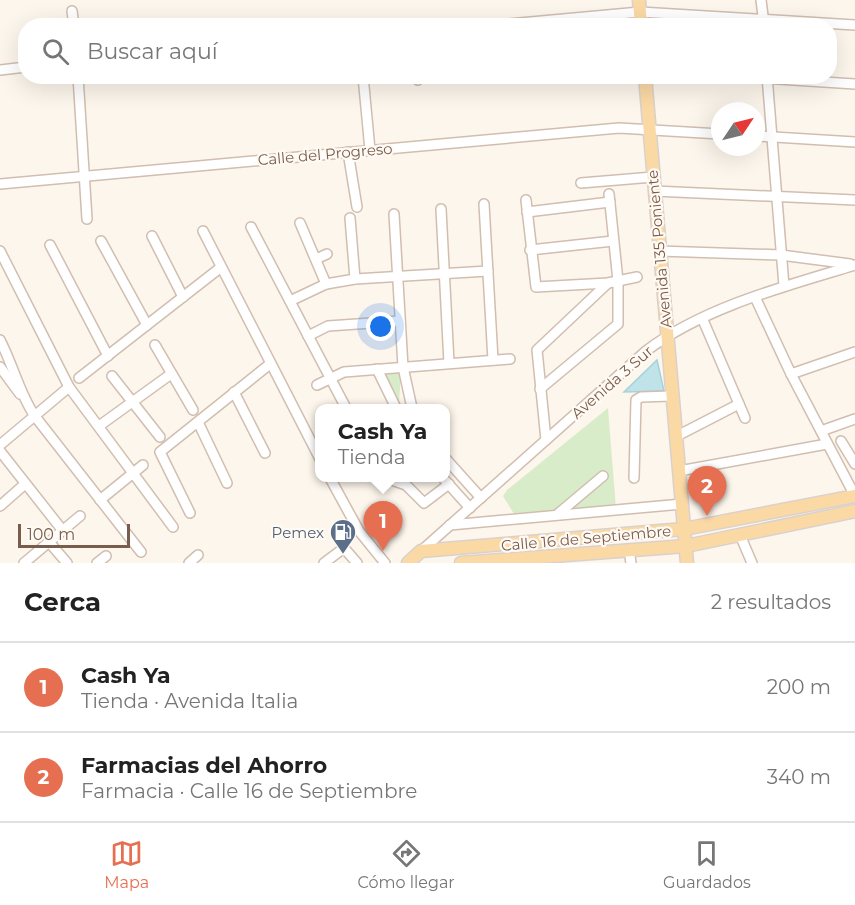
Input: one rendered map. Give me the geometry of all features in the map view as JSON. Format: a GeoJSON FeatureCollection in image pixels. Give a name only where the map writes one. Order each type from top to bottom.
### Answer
{"type":"FeatureCollection","features":[{"type":"Feature","properties":{"kind":"main road","name":"Avenida 135 Poniente"},"geometry":{"type":"LineString","coordinates":[[646,84],[687,563]]}},
{"type":"Feature","properties":{"kind":"main road","name":"Calle 16 de Septiembre"},"geometry":{"type":"LineString","coordinates":[[421,551],[684,530],[855,496]]}},
{"type":"Feature","properties":{"kind":"main road","name":"Calle 16 de Septiembre"},"geometry":{"type":"LineString","coordinates":[[461,563],[630,556],[855,511]]}},
{"type":"Feature","properties":{"kind":"main road","name":"Avenida 3 Sur"},"geometry":{"type":"LineString","coordinates":[[408,563],[421,551]]}},
{"type":"Feature","properties":{"kind":"street"},"geometry":{"type":"LineString","coordinates":[[761,0],[763,18]]}},
{"type":"Feature","properties":{"kind":"street"},"geometry":{"type":"LineString","coordinates":[[548,18],[639,6],[727,18]]}},
{"type":"Feature","properties":{"kind":"street"},"geometry":{"type":"LineString","coordinates":[[72,11],[73,18]]}},
{"type":"Feature","properties":{"kind":"street"},"geometry":{"type":"LineString","coordinates":[[837,25],[855,25]]}},
{"type":"Feature","properties":{"kind":"street"},"geometry":{"type":"LineString","coordinates":[[0,70],[18,68]]}},
{"type":"Feature","properties":{"kind":"street"},"geometry":{"type":"LineString","coordinates":[[837,83],[855,84]]}},
{"type":"Feature","properties":{"kind":"street"},"geometry":{"type":"LineString","coordinates":[[79,84],[87,219]]}},
{"type":"Feature","properties":{"kind":"street"},"geometry":{"type":"LineString","coordinates":[[364,84],[370,150]]}},
{"type":"Feature","properties":{"kind":"street"},"geometry":{"type":"LineString","coordinates":[[768,84],[784,286]]}},
{"type":"Feature","properties":{"kind":"street","name":"Calle del Progreso"},"geometry":{"type":"LineString","coordinates":[[0,184],[619,128],[711,133]]}},
{"type":"Feature","properties":{"kind":"street"},"geometry":{"type":"LineString","coordinates":[[765,137],[855,141]]}},
{"type":"Feature","properties":{"kind":"street"},"geometry":{"type":"LineString","coordinates":[[348,152],[357,207]]}},
{"type":"Feature","properties":{"kind":"street"},"geometry":{"type":"LineString","coordinates":[[581,183],[653,177]]}},
{"type":"Feature","properties":{"kind":"street"},"geometry":{"type":"LineString","coordinates":[[654,191],[855,200]]}},
{"type":"Feature","properties":{"kind":"street"},"geometry":{"type":"LineString","coordinates":[[527,212],[610,198],[613,282],[618,324],[540,389]]}},
{"type":"Feature","properties":{"kind":"street"},"geometry":{"type":"LineString","coordinates":[[526,201],[536,287],[613,282],[637,278]]}},
{"type":"Feature","properties":{"kind":"street"},"geometry":{"type":"LineString","coordinates":[[484,204],[493,360]]}},
{"type":"Feature","properties":{"kind":"street"},"geometry":{"type":"LineString","coordinates":[[441,209],[449,363]]}},
{"type":"Feature","properties":{"kind":"street"},"geometry":{"type":"LineString","coordinates":[[394,214],[403,367],[411,404]]}},
{"type":"Feature","properties":{"kind":"street"},"geometry":{"type":"LineString","coordinates":[[350,218],[355,279]]}},
{"type":"Feature","properties":{"kind":"street"},"geometry":{"type":"LineString","coordinates":[[300,223],[326,284]]}},
{"type":"Feature","properties":{"kind":"street"},"geometry":{"type":"LineString","coordinates":[[252,227],[344,404]]}},
{"type":"Feature","properties":{"kind":"street"},"geometry":{"type":"LineString","coordinates":[[202,231],[315,449]]}},
{"type":"Feature","properties":{"kind":"street"},"geometry":{"type":"LineString","coordinates":[[152,236],[183,297]]}},
{"type":"Feature","properties":{"kind":"street"},"geometry":{"type":"LineString","coordinates":[[101,240],[147,325]]}},
{"type":"Feature","properties":{"kind":"street"},"geometry":{"type":"LineString","coordinates":[[530,250],[613,241]]}},
{"type":"Feature","properties":{"kind":"street"},"geometry":{"type":"LineString","coordinates":[[50,245],[108,356]]}},
{"type":"Feature","properties":{"kind":"street"},"geometry":{"type":"LineString","coordinates":[[0,251],[69,387],[173,527]]}},
{"type":"Feature","properties":{"kind":"street"},"geometry":{"type":"LineString","coordinates":[[659,251],[781,255],[855,265]]}},
{"type":"Feature","properties":{"kind":"street"},"geometry":{"type":"LineString","coordinates":[[316,259],[327,254]]}},
{"type":"Feature","properties":{"kind":"street","name":"Avenida 3 Sur"},"geometry":{"type":"LineString","coordinates":[[421,551],[646,351],[667,336],[784,286],[855,265]]}},
{"type":"Feature","properties":{"kind":"street"},"geometry":{"type":"LineString","coordinates":[[79,378],[220,268]]}},
{"type":"Feature","properties":{"kind":"street"},"geometry":{"type":"LineString","coordinates":[[290,301],[326,284],[355,279],[488,272]]}},
{"type":"Feature","properties":{"kind":"street"},"geometry":{"type":"LineString","coordinates":[[546,440],[537,354],[539,346],[613,282]]}},
{"type":"Feature","properties":{"kind":"street"},"geometry":{"type":"LineString","coordinates":[[755,297],[791,374],[855,496]]}},
{"type":"Feature","properties":{"kind":"street"},"geometry":{"type":"LineString","coordinates":[[703,320],[745,418]]}},
{"type":"Feature","properties":{"kind":"street"},"geometry":{"type":"LineString","coordinates":[[308,336],[328,326],[400,321]]}},
{"type":"Feature","properties":{"kind":"street"},"geometry":{"type":"LineString","coordinates":[[0,340],[15,369],[23,399]]}},
{"type":"Feature","properties":{"kind":"street"},"geometry":{"type":"LineString","coordinates":[[155,345],[193,410]]}},
{"type":"Feature","properties":{"kind":"street"},"geometry":{"type":"LineString","coordinates":[[791,374],[855,352]]}},
{"type":"Feature","properties":{"kind":"street"},"geometry":{"type":"LineString","coordinates":[[317,385],[344,372],[510,359]]}},
{"type":"Feature","properties":{"kind":"street"},"geometry":{"type":"LineString","coordinates":[[190,513],[160,452],[270,363]]}},
{"type":"Feature","properties":{"kind":"street"},"geometry":{"type":"LineString","coordinates":[[0,367],[34,415],[141,552]]}},
{"type":"Feature","properties":{"kind":"street"},"geometry":{"type":"LineString","coordinates":[[377,369],[395,404]]}},
{"type":"Feature","properties":{"kind":"street"},"geometry":{"type":"LineString","coordinates":[[99,426],[171,374]]}},
{"type":"Feature","properties":{"kind":"street"},"geometry":{"type":"LineString","coordinates":[[112,376],[160,436]]}},
{"type":"Feature","properties":{"kind":"street"},"geometry":{"type":"LineString","coordinates":[[0,445],[69,387]]}},
{"type":"Feature","properties":{"kind":"street"},"geometry":{"type":"LineString","coordinates":[[234,392],[265,453]]}},
{"type":"Feature","properties":{"kind":"street"},"geometry":{"type":"LineString","coordinates":[[634,478],[636,400],[641,397],[671,396]]}},
{"type":"Feature","properties":{"kind":"street"},"geometry":{"type":"LineString","coordinates":[[675,436],[739,404]]}},
{"type":"Feature","properties":{"kind":"street"},"geometry":{"type":"LineString","coordinates":[[821,431],[855,419]]}},
{"type":"Feature","properties":{"kind":"street"},"geometry":{"type":"LineString","coordinates":[[198,422],[227,483]]}},
{"type":"Feature","properties":{"kind":"street"},"geometry":{"type":"LineString","coordinates":[[841,441],[855,464]]}},
{"type":"Feature","properties":{"kind":"street"},"geometry":{"type":"LineString","coordinates":[[679,471],[827,444]]}},
{"type":"Feature","properties":{"kind":"street"},"geometry":{"type":"LineString","coordinates":[[0,451],[63,531]]}},
{"type":"Feature","properties":{"kind":"street"},"geometry":{"type":"LineString","coordinates":[[450,463],[481,498]]}},
{"type":"Feature","properties":{"kind":"street"},"geometry":{"type":"LineString","coordinates":[[100,500],[142,465]]}},
{"type":"Feature","properties":{"kind":"street"},"geometry":{"type":"LineString","coordinates":[[559,514],[603,476]]}},
{"type":"Feature","properties":{"kind":"street"},"geometry":{"type":"LineString","coordinates":[[333,482],[359,531],[385,563]]}},
{"type":"Feature","properties":{"kind":"street"},"geometry":{"type":"LineString","coordinates":[[398,482],[406,485],[424,503],[445,482]]}},
{"type":"Feature","properties":{"kind":"street"},"geometry":{"type":"LineString","coordinates":[[447,482],[470,508]]}},
{"type":"Feature","properties":{"kind":"street"},"geometry":{"type":"LineString","coordinates":[[0,506],[25,484]]}},
{"type":"Feature","properties":{"kind":"street"},"geometry":{"type":"LineString","coordinates":[[450,525],[682,504]]}},
{"type":"Feature","properties":{"kind":"street"},"geometry":{"type":"LineString","coordinates":[[24,563],[80,516]]}},
{"type":"Feature","properties":{"kind":"street"},"geometry":{"type":"LineString","coordinates":[[740,535],[752,563]]}},
{"type":"Feature","properties":{"kind":"street"},"geometry":{"type":"LineString","coordinates":[[49,542],[67,563]]}},
{"type":"Feature","properties":{"kind":"street"},"geometry":{"type":"LineString","coordinates":[[324,563],[344,549],[357,563]]}},
{"type":"Feature","properties":{"kind":"street"},"geometry":{"type":"LineString","coordinates":[[97,563],[106,556]]}},
{"type":"Feature","properties":{"kind":"green space"},"geometry":{"type":"Polygon","coordinates":[[[384,371],[401,371],[399,404],[384,371]]]}},
{"type":"Feature","properties":{"kind":"green space"},"geometry":{"type":"Polygon","coordinates":[[[608,408],[616,509],[517,519],[503,496],[507,490],[608,408]]]}},
{"type":"Feature","properties":{"kind":"water"},"geometry":{"type":"Polygon","coordinates":[[[657,360],[664,391],[624,392],[657,360]]]}},
{"type":"Feature","properties":{"kind":"place","name":"Farmacias del Ahorro"},"geometry":{"type":"Point","coordinates":[707,516]}},
{"type":"Feature","properties":{"kind":"place","name":"Cash Ya"},"geometry":{"type":"Point","coordinates":[383,551]}},
{"type":"Feature","properties":{"kind":"place","name":"Pemex"},"geometry":{"type":"Point","coordinates":[343,555]}}]}
